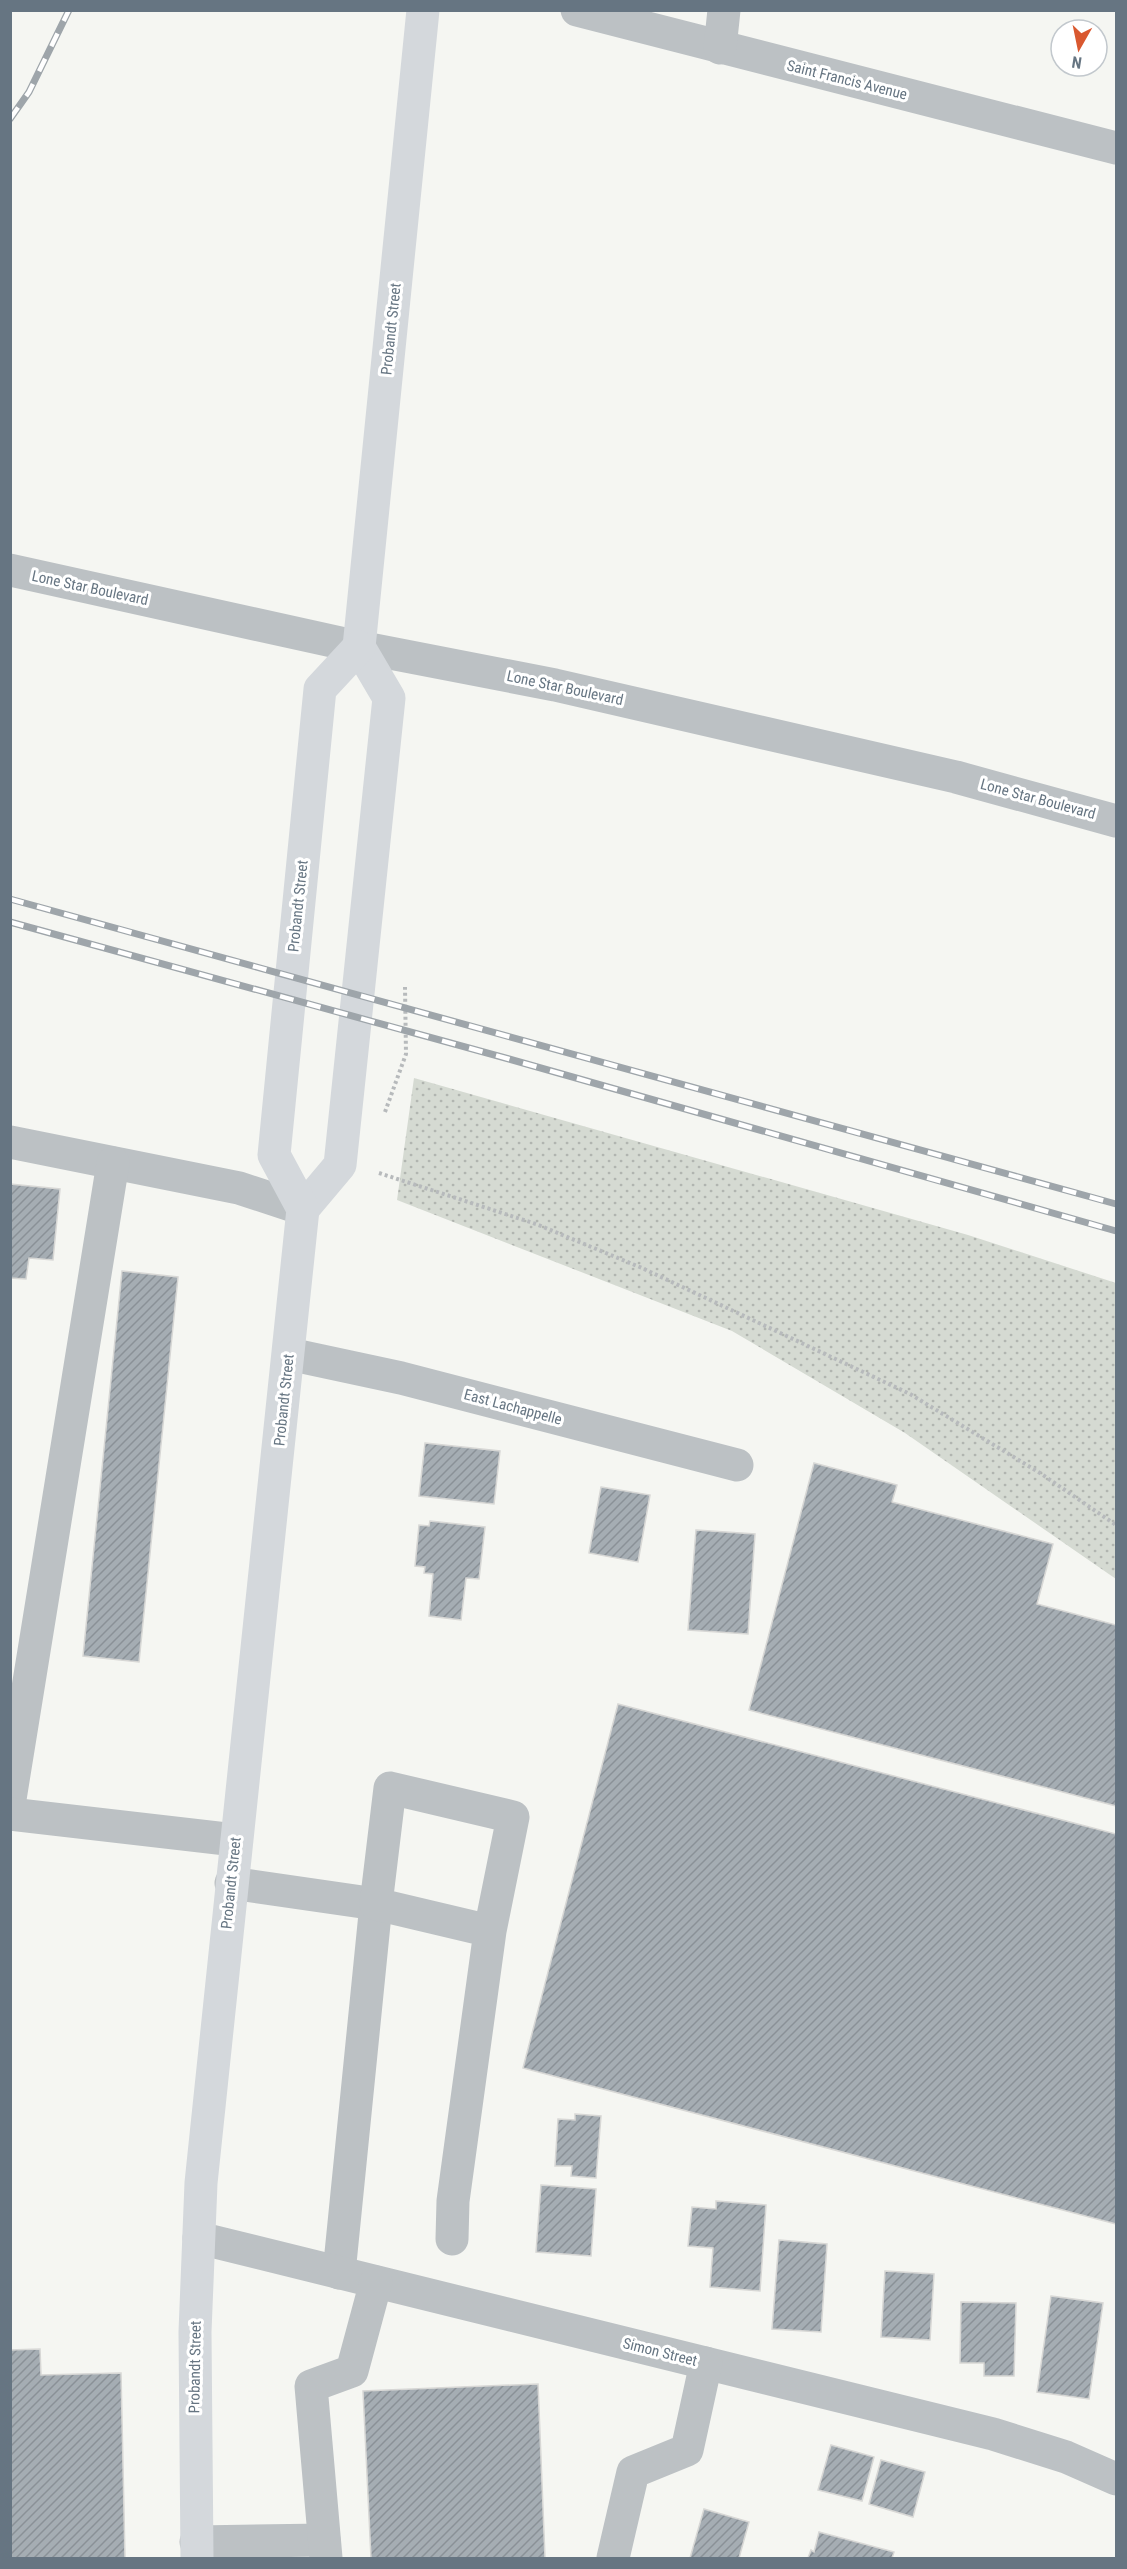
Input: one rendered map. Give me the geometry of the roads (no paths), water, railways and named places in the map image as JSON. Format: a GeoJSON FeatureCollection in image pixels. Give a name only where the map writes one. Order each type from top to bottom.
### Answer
{"type":"FeatureCollection","features":[{"type":"Feature","properties":{"kind":"main road","name":"Probandt Street"},"geometry":{"type":"LineString","coordinates":[[196,2550],[194,2411],[198,2238],[207,2111],[303,1209],[274,1155],[288,998],[320,689],[359,646],[423,10]]}},
{"type":"Feature","properties":{"kind":"main road"},"geometry":{"type":"LineString","coordinates":[[303,1209],[340,1165],[389,698],[359,646]]}},
{"type":"Feature","properties":{"kind":"street","name":"Saint Francis Avenue"},"geometry":{"type":"LineString","coordinates":[[577,10],[1116,148]]}},
{"type":"Feature","properties":{"kind":"street"},"geometry":{"type":"LineString","coordinates":[[720,48],[724,10]]}},
{"type":"Feature","properties":{"kind":"street","name":"Lone Star Boulevard"},"geometry":{"type":"LineString","coordinates":[[10,570],[359,646],[590,693],[956,777],[1116,821]]}},
{"type":"Feature","properties":{"kind":"street"},"geometry":{"type":"LineString","coordinates":[[10,1142],[239,1188],[303,1209]]}},
{"type":"Feature","properties":{"kind":"street"},"geometry":{"type":"LineString","coordinates":[[10,1798],[15,1738],[113,1163]]}},
{"type":"Feature","properties":{"kind":"street","name":"East Lachappelle"},"geometry":{"type":"LineString","coordinates":[[289,1354],[401,1378],[737,1464]]}},
{"type":"Feature","properties":{"kind":"street"},"geometry":{"type":"LineString","coordinates":[[339,2273],[390,1788],[513,1817],[490,1931],[453,2201],[452,2239]]}},
{"type":"Feature","properties":{"kind":"street"},"geometry":{"type":"LineString","coordinates":[[10,1814],[235,1840]]}},
{"type":"Feature","properties":{"kind":"street"},"geometry":{"type":"LineString","coordinates":[[231,1883],[376,1904],[490,1931]]}},
{"type":"Feature","properties":{"kind":"street","name":"Simon Street"},"geometry":{"type":"LineString","coordinates":[[198,2238],[993,2433],[1066,2457],[1116,2479]]}},
{"type":"Feature","properties":{"kind":"street"},"geometry":{"type":"LineString","coordinates":[[196,2550],[325,2549],[311,2386],[352,2371],[376,2282]]}},
{"type":"Feature","properties":{"kind":"street"},"geometry":{"type":"LineString","coordinates":[[613,2559],[633,2472],[687,2450],[706,2363]]}},
{"type":"Feature","properties":{"kind":"railway"},"geometry":{"type":"LineString","coordinates":[[10,119],[29,92],[69,10]]}},
{"type":"Feature","properties":{"kind":"railway"},"geometry":{"type":"LineString","coordinates":[[10,899],[1116,1204]]}},
{"type":"Feature","properties":{"kind":"railway"},"geometry":{"type":"LineString","coordinates":[[10,922],[509,1059],[1116,1231]]}}]}
